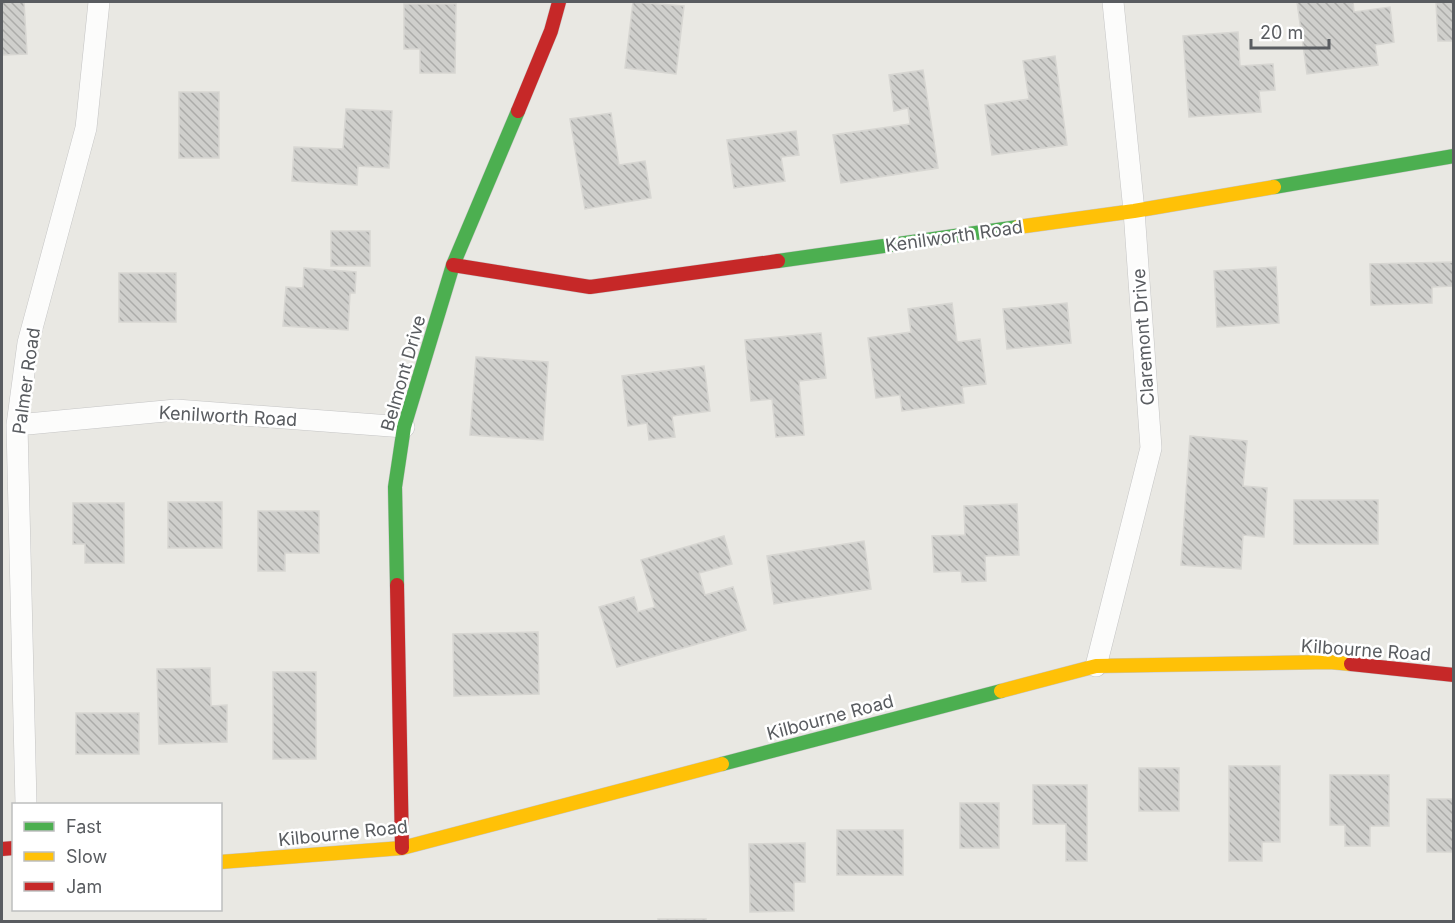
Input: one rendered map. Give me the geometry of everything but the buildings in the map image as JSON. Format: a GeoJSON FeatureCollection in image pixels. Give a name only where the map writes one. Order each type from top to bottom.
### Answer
{"type":"FeatureCollection","features":[{"type":"Feature","properties":{"kind":"street","name":"Palmer Road"},"geometry":{"type":"LineString","coordinates":[[26,803],[17,425],[28,343],[86,128],[99,2]]}},
{"type":"Feature","properties":{"kind":"street","name":"Belmont Drive"},"geometry":{"type":"LineString","coordinates":[[402,848],[395,487],[404,427],[453,265],[551,31],[559,2]]}},
{"type":"Feature","properties":{"kind":"street","name":"Claremont Drive"},"geometry":{"type":"LineString","coordinates":[[1096,666],[1151,448],[1134,211],[1113,2]]}},
{"type":"Feature","properties":{"kind":"street","name":"Kenilworth Road"},"geometry":{"type":"LineString","coordinates":[[453,265],[590,287],[1134,211],[1454,156]]}},
{"type":"Feature","properties":{"kind":"street","name":"Kenilworth Road"},"geometry":{"type":"LineString","coordinates":[[17,425],[176,410],[404,427]]}},
{"type":"Feature","properties":{"kind":"street","name":"Kilbourne Road"},"geometry":{"type":"LineString","coordinates":[[222,862],[402,848],[1096,666],[1330,662],[1454,675]]}},
{"type":"Feature","properties":{"kind":"traffic: fast"},"geometry":{"type":"LineString","coordinates":[[397,585],[395,487],[404,427],[453,265],[518,111]]}},
{"type":"Feature","properties":{"kind":"traffic: fast"},"geometry":{"type":"LineString","coordinates":[[1274,187],[1454,156]]}},
{"type":"Feature","properties":{"kind":"traffic: fast"},"geometry":{"type":"LineString","coordinates":[[778,261],[1018,227]]}},
{"type":"Feature","properties":{"kind":"traffic: fast"},"geometry":{"type":"LineString","coordinates":[[722,764],[1001,691]]}},
{"type":"Feature","properties":{"kind":"traffic: slow"},"geometry":{"type":"LineString","coordinates":[[1018,227],[1134,211],[1274,187]]}},
{"type":"Feature","properties":{"kind":"traffic: slow"},"geometry":{"type":"LineString","coordinates":[[1001,691],[1096,666],[1330,662],[1351,664]]}},
{"type":"Feature","properties":{"kind":"traffic: slow"},"geometry":{"type":"LineString","coordinates":[[222,862],[402,848],[722,764]]}},
{"type":"Feature","properties":{"kind":"traffic: jam"},"geometry":{"type":"LineString","coordinates":[[518,111],[551,31],[559,2]]}},
{"type":"Feature","properties":{"kind":"traffic: jam"},"geometry":{"type":"LineString","coordinates":[[453,265],[590,287],[778,261]]}},
{"type":"Feature","properties":{"kind":"traffic: jam"},"geometry":{"type":"LineString","coordinates":[[397,585],[402,848]]}},
{"type":"Feature","properties":{"kind":"traffic: jam"},"geometry":{"type":"LineString","coordinates":[[1351,664],[1454,675]]}},
{"type":"Feature","properties":{"kind":"traffic: jam"},"geometry":{"type":"LineString","coordinates":[[2,849],[12,848]]}}]}
